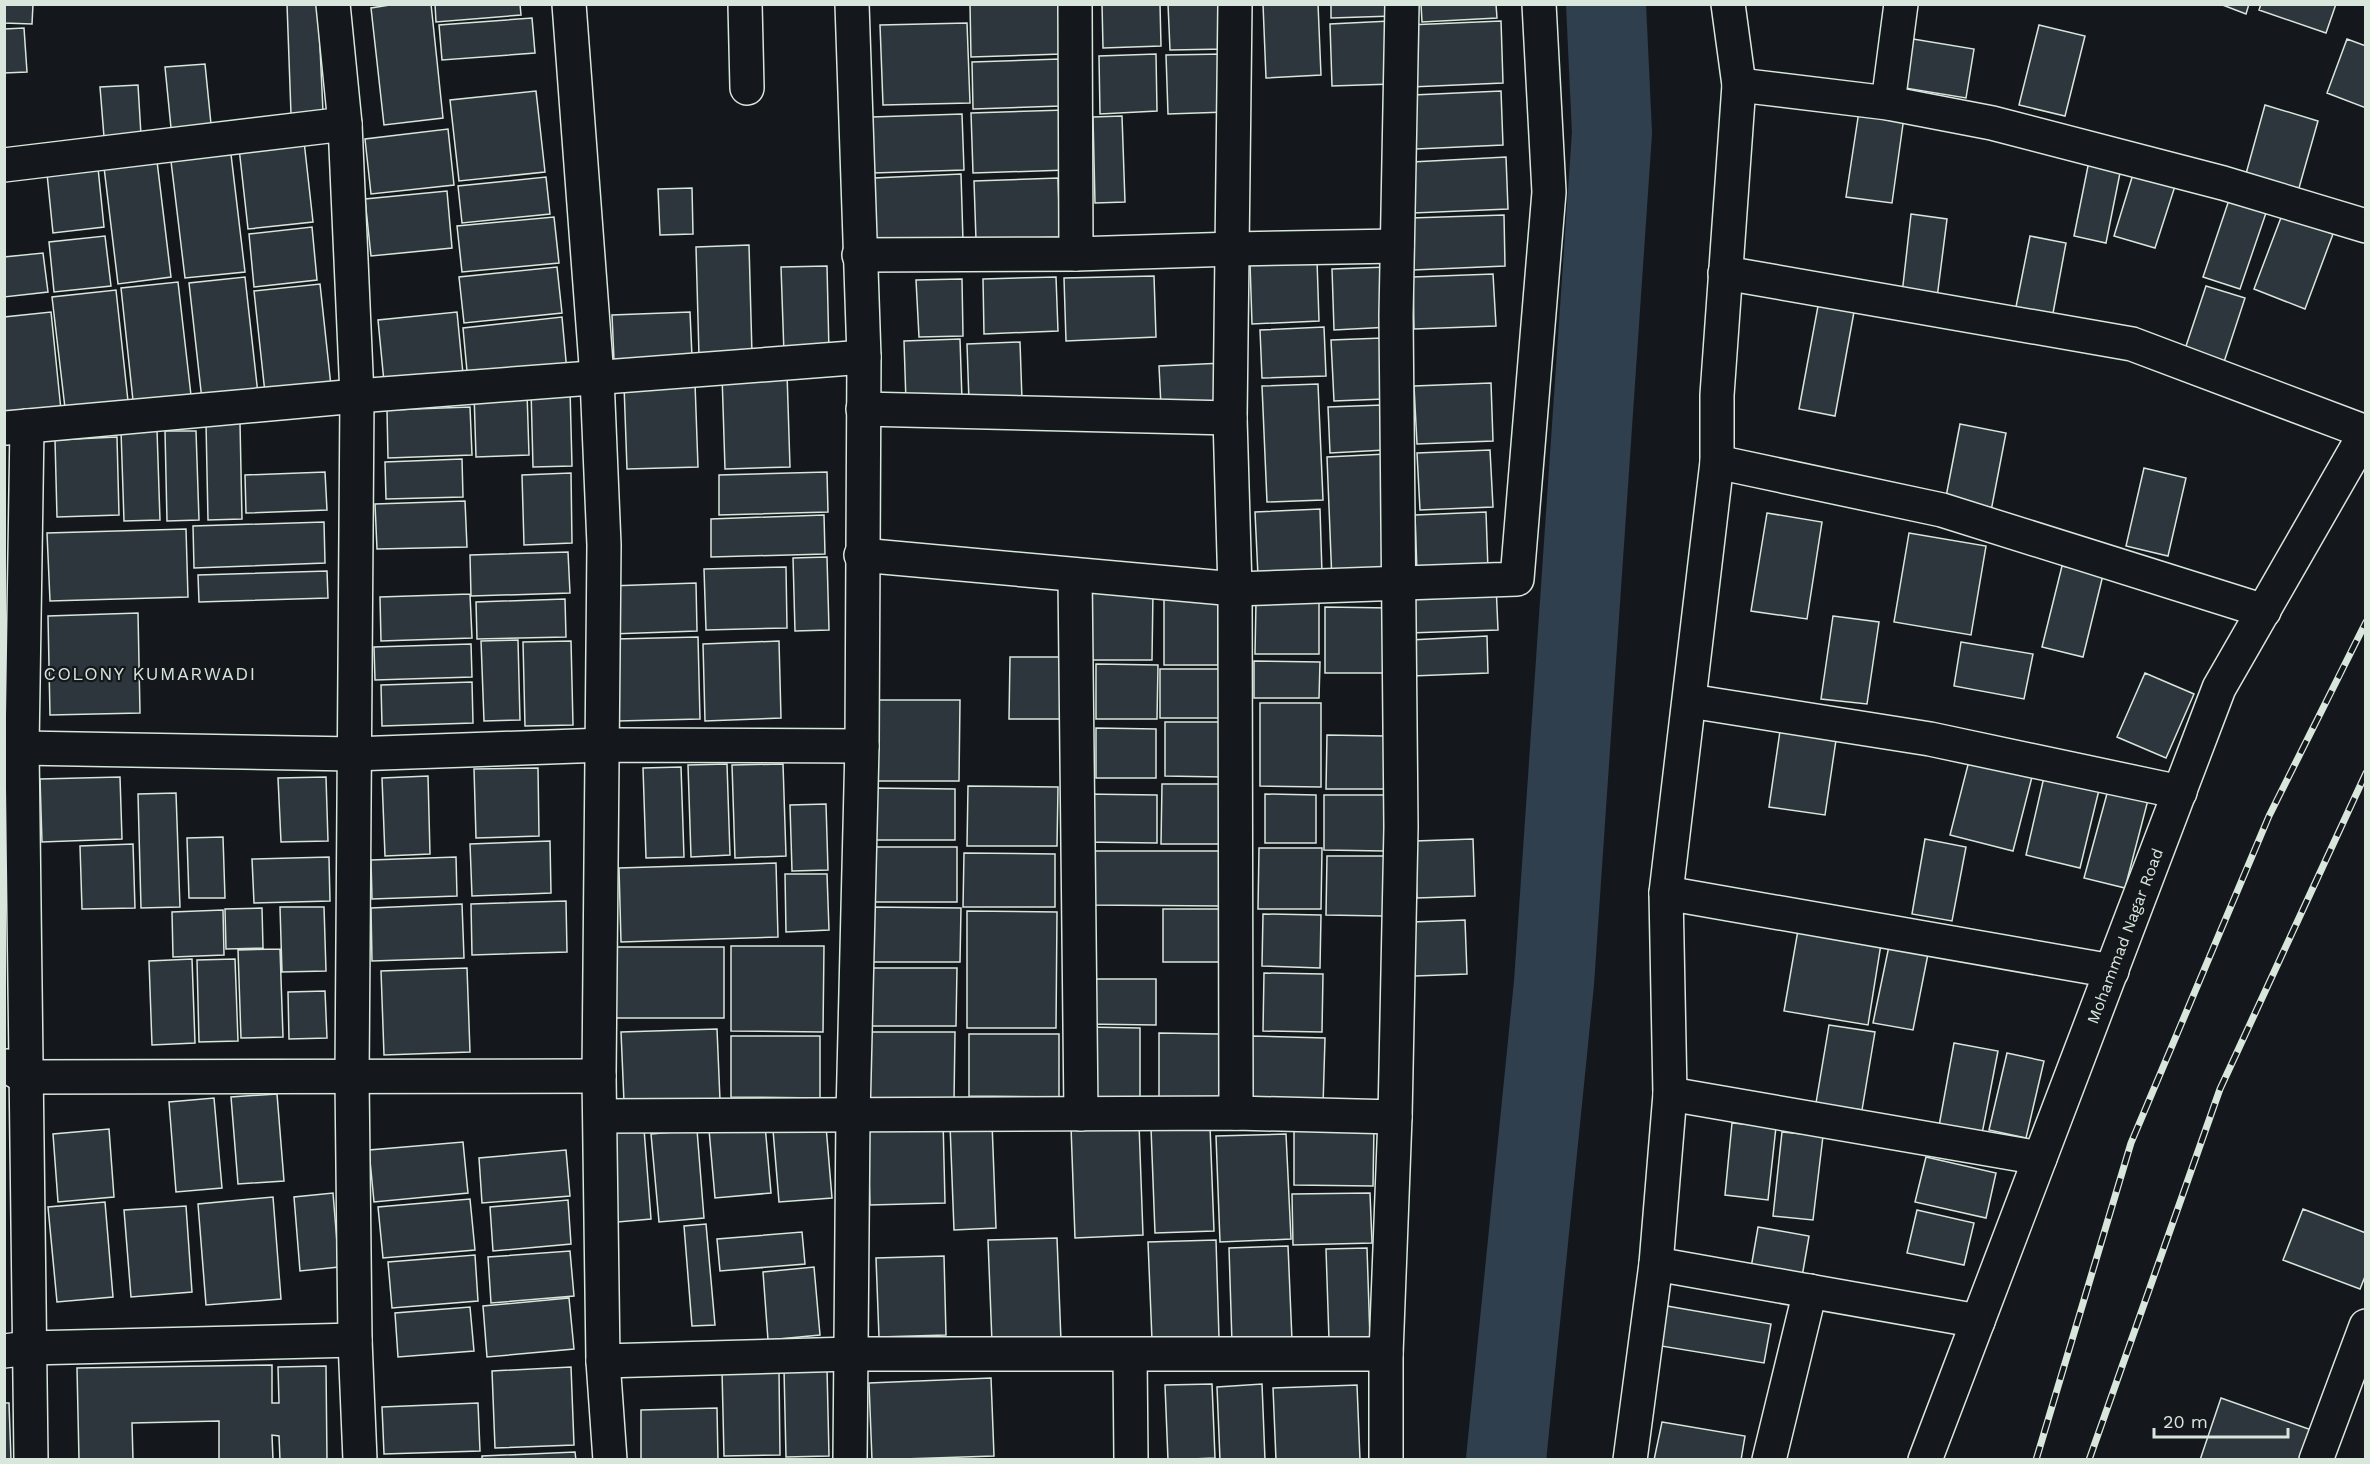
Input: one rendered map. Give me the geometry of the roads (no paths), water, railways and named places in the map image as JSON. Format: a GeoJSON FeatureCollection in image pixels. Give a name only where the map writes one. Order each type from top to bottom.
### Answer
{"type":"FeatureCollection","features":[{"type":"Feature","properties":{"kind":"street"},"geometry":{"type":"LineString","coordinates":[[333,4],[345,124],[357,396],[352,1078],[355,1340],[360,1460]]}},
{"type":"Feature","properties":{"kind":"street"},"geometry":{"type":"LineString","coordinates":[[569,4],[597,378],[604,545],[604,745],[599,1076],[603,1361],[610,1460]]}},
{"type":"Feature","properties":{"kind":"street"},"geometry":{"type":"LineString","coordinates":[[745,4],[747,88]]}},
{"type":"Feature","properties":{"kind":"street"},"geometry":{"type":"LineString","coordinates":[[850,1460],[853,1115],[861,746],[864,357],[852,4]]}},
{"type":"Feature","properties":{"kind":"street"},"geometry":{"type":"LineString","coordinates":[[1075,4],[1076,254]]}},
{"type":"Feature","properties":{"kind":"street"},"geometry":{"type":"LineString","coordinates":[[1235,4],[1234,249],[1230,418],[1235,589],[1236,1113]]}},
{"type":"Feature","properties":{"kind":"street"},"geometry":{"type":"LineString","coordinates":[[1386,1460],[1386,1354],[1395,1117],[1401,827],[1397,246],[1402,4]]}},
{"type":"Feature","properties":{"kind":"street"},"geometry":{"type":"LineString","coordinates":[[861,555],[1235,589],[1517,579],[1549,192],[1539,4]]}},
{"type":"Feature","properties":{"kind":"street"},"geometry":{"type":"LineString","coordinates":[[1630,1460],[1656,1264],[1670,1094],[1666,893],[1717,462],[1717,395],[1739,85],[1728,4]]}},
{"type":"Feature","properties":{"kind":"street"},"geometry":{"type":"LineString","coordinates":[[1888,103],[1901,4]]}},
{"type":"Feature","properties":{"kind":"street"},"geometry":{"type":"LineString","coordinates":[[1739,85],[1888,103],[1992,123],[2211,180],[2366,226]]}},
{"type":"Feature","properties":{"kind":"street"},"geometry":{"type":"LineString","coordinates":[[4,165],[345,124]]}},
{"type":"Feature","properties":{"kind":"street"},"geometry":{"type":"LineString","coordinates":[[859,255],[1076,254],[1397,246]]}},
{"type":"Feature","properties":{"kind":"street"},"geometry":{"type":"LineString","coordinates":[[1725,273],[2132,344],[2366,432]]}},
{"type":"Feature","properties":{"kind":"street"},"geometry":{"type":"LineString","coordinates":[[31,1460],[17,1350],[15,1071],[22,748],[16,427],[357,396],[864,357]]}},
{"type":"Feature","properties":{"kind":"street"},"geometry":{"type":"LineString","coordinates":[[863,409],[1230,418]]}},
{"type":"Feature","properties":{"kind":"street","name":"Mohammad Nagar Road"},"geometry":{"type":"LineString","coordinates":[[1925,1460],[2219,688],[2366,432]]}},
{"type":"Feature","properties":{"kind":"street"},"geometry":{"type":"LineString","coordinates":[[1717,462],[1942,510],[2264,611]]}},
{"type":"Feature","properties":{"kind":"street"},"geometry":{"type":"LineString","coordinates":[[1075,574],[1082,1114]]}},
{"type":"Feature","properties":{"kind":"street"},"geometry":{"type":"LineString","coordinates":[[1690,701],[1930,740],[2180,792]]}},
{"type":"Feature","properties":{"kind":"street"},"geometry":{"type":"LineString","coordinates":[[22,748],[353,753],[604,745],[861,746]]}},
{"type":"Feature","properties":{"kind":"street"},"geometry":{"type":"LineString","coordinates":[[1666,893],[2112,971]]}},
{"type":"Feature","properties":{"kind":"street"},"geometry":{"type":"LineString","coordinates":[[15,1071],[352,1078],[599,1076]]}},
{"type":"Feature","properties":{"kind":"street"},"geometry":{"type":"LineString","coordinates":[[1670,1094],[2040,1158]]}},
{"type":"Feature","properties":{"kind":"street"},"geometry":{"type":"LineString","coordinates":[[601,1116],[1236,1113],[1395,1117]]}},
{"type":"Feature","properties":{"kind":"street"},"geometry":{"type":"LineString","coordinates":[[1656,1264],[1978,1321]]}},
{"type":"Feature","properties":{"kind":"street"},"geometry":{"type":"LineString","coordinates":[[1769,1460],[1809,1291]]}},
{"type":"Feature","properties":{"kind":"street"},"geometry":{"type":"LineString","coordinates":[[2316,1460],[2366,1326]]}},
{"type":"Feature","properties":{"kind":"street"},"geometry":{"type":"LineString","coordinates":[[17,1350],[355,1340]]}},
{"type":"Feature","properties":{"kind":"street"},"geometry":{"type":"LineString","coordinates":[[603,1361],[851,1354],[1386,1354]]}},
{"type":"Feature","properties":{"kind":"street"},"geometry":{"type":"LineString","coordinates":[[1130,1354],[1131,1460]]}},
{"type":"Feature","properties":{"kind":"waterway"},"geometry":{"type":"LineString","coordinates":[[1506,1460],[1554,983],[1612,133],[1606,4]]}},
{"type":"Feature","properties":{"kind":"railway"},"geometry":{"type":"LineString","coordinates":[[2036,1460],[2131,1143],[2269,816],[2366,622]]}},
{"type":"Feature","properties":{"kind":"railway"},"geometry":{"type":"LineString","coordinates":[[2089,1460],[2220,1089],[2366,773]]}},
{"type":"Feature","properties":{"kind":"district","name":"COLONY KUMARWADI"},"geometry":{"type":"Point","coordinates":[150,673]}}]}
